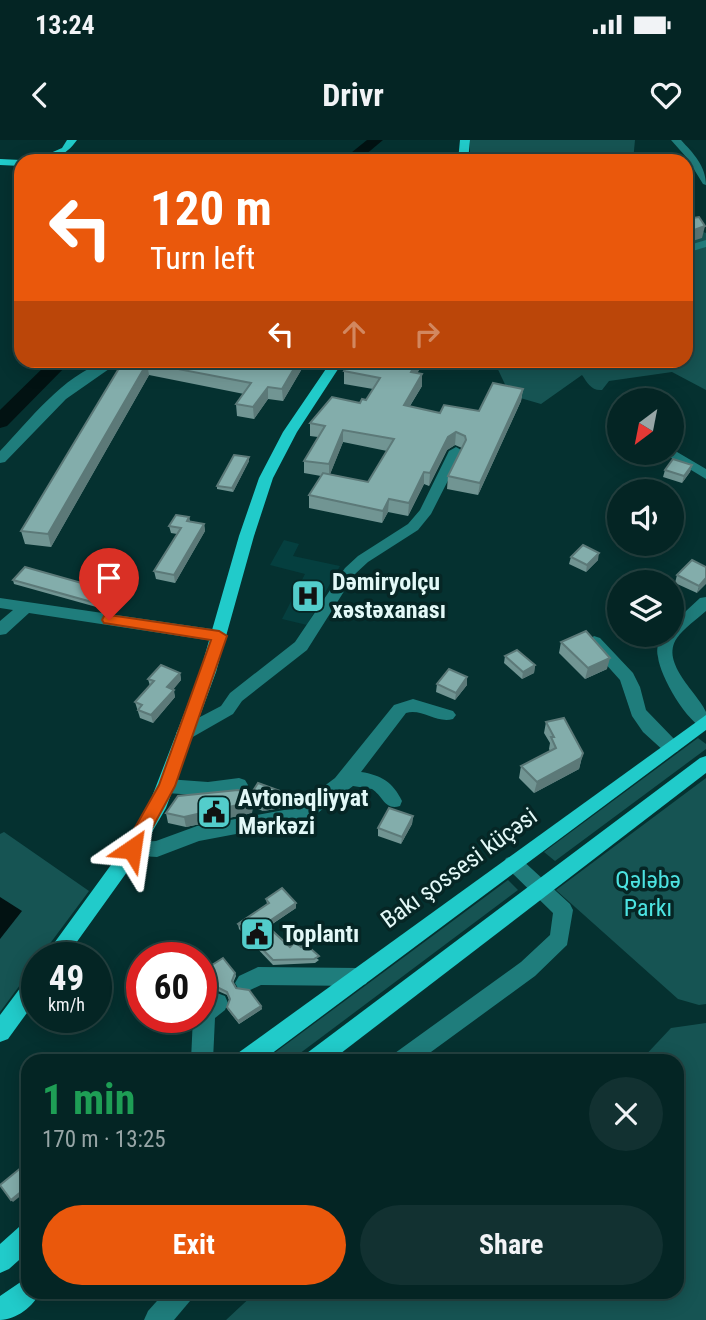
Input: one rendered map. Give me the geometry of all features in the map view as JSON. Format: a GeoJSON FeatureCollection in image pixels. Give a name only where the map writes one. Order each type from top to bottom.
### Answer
{"type":"FeatureCollection","features":[{"type":"Feature","properties":{"kind":"main road"},"geometry":{"type":"LineString","coordinates":[[55,154],[65,150],[72,140]]}},
{"type":"Feature","properties":{"kind":"main road"},"geometry":{"type":"LineString","coordinates":[[65,942],[132,849],[167,786],[219,636],[239,555],[267,475],[289,434],[333,368]]}},
{"type":"Feature","properties":{"kind":"main road","name":"Bakı şossesi küçəsi"},"geometry":{"type":"LineString","coordinates":[[254,1054],[705,722]]}},
{"type":"Feature","properties":{"kind":"main road"},"geometry":{"type":"LineString","coordinates":[[323,1054],[706,763]]}},
{"type":"Feature","properties":{"kind":"main road"},"geometry":{"type":"LineString","coordinates":[[0,1032],[21,1004]]}},
{"type":"Feature","properties":{"kind":"main road"},"geometry":{"type":"LineString","coordinates":[[0,1259],[21,1242]]}},
{"type":"Feature","properties":{"kind":"main road"},"geometry":{"type":"LineString","coordinates":[[0,1313],[21,1296]]}},
{"type":"Feature","properties":{"kind":"street"},"geometry":{"type":"LineString","coordinates":[[676,140],[688,154]]}},
{"type":"Feature","properties":{"kind":"street"},"geometry":{"type":"LineString","coordinates":[[693,160],[706,182]]}},
{"type":"Feature","properties":{"kind":"street"},"geometry":{"type":"LineString","coordinates":[[0,459],[64,392],[83,377],[101,368]]}},
{"type":"Feature","properties":{"kind":"street"},"geometry":{"type":"LineString","coordinates":[[185,733],[227,710],[236,697],[300,646],[350,571],[363,559],[413,527],[426,511],[456,451]]}},
{"type":"Feature","properties":{"kind":"street"},"geometry":{"type":"LineString","coordinates":[[684,462],[706,475]]}},
{"type":"Feature","properties":{"kind":"street"},"geometry":{"type":"LineString","coordinates":[[684,622],[706,602]]}},
{"type":"Feature","properties":{"kind":"street"},"geometry":{"type":"LineString","coordinates":[[0,603],[219,636]]}},
{"type":"Feature","properties":{"kind":"street"},"geometry":{"type":"LineString","coordinates":[[0,630],[26,607]]}},
{"type":"Feature","properties":{"kind":"street"},"geometry":{"type":"LineString","coordinates":[[594,642],[627,677],[638,712],[649,727],[671,747]]}},
{"type":"Feature","properties":{"kind":"street"},"geometry":{"type":"LineString","coordinates":[[665,647],[672,674],[680,690],[705,722]]}},
{"type":"Feature","properties":{"kind":"street"},"geometry":{"type":"LineString","coordinates":[[132,849],[157,849],[197,834],[299,815],[314,807],[343,781],[400,709],[413,705],[447,715]]}},
{"type":"Feature","properties":{"kind":"street"},"geometry":{"type":"LineString","coordinates":[[343,781],[370,780],[385,788],[393,801]]}},
{"type":"Feature","properties":{"kind":"street"},"geometry":{"type":"LineString","coordinates":[[167,786],[208,789],[239,785]]}},
{"type":"Feature","properties":{"kind":"street"},"geometry":{"type":"LineString","coordinates":[[411,1054],[528,969],[561,939],[563,910],[513,863]]}},
{"type":"Feature","properties":{"kind":"street"},"geometry":{"type":"LineString","coordinates":[[246,984],[258,976],[359,977]]}},
{"type":"Feature","properties":{"kind":"street"},"geometry":{"type":"LineString","coordinates":[[202,1054],[203,1033]]}},
{"type":"Feature","properties":{"kind":"street"},"geometry":{"type":"LineString","coordinates":[[157,1320],[175,1299]]}},
{"type":"Feature","properties":{"kind":"shaded area","name":"Dəmiryolçu xəstəxanası"},"geometry":{"type":"Polygon","coordinates":[[[284,540],[299,544],[293,556],[340,566],[307,625],[282,619],[305,574],[270,565],[284,540]]]}},
{"type":"Feature","properties":{"kind":"shaded area"},"geometry":{"type":"Polygon","coordinates":[[[0,897],[22,911],[0,939],[0,897]]]}},
{"type":"Feature","properties":{"kind":"green space"},"geometry":{"type":"Polygon","coordinates":[[[470,140],[635,140],[634,154],[470,154],[470,140]]]}},
{"type":"Feature","properties":{"kind":"green space"},"geometry":{"type":"Polygon","coordinates":[[[693,228],[706,233],[706,390],[672,372],[609,381],[602,390],[592,388],[582,375],[541,404],[510,395],[497,368],[693,368],[693,228]]]}},
{"type":"Feature","properties":{"kind":"green space"},"geometry":{"type":"Polygon","coordinates":[[[698,738],[706,744],[706,749],[555,861],[544,852],[698,738]]]}},
{"type":"Feature","properties":{"kind":"green space","name":"Qələbə Parkı"},"geometry":{"type":"Polygon","coordinates":[[[706,778],[706,1004],[699,1005],[678,999],[556,890],[706,778]]]}},
{"type":"Feature","properties":{"kind":"green space"},"geometry":{"type":"Polygon","coordinates":[[[4,832],[89,891],[51,942],[21,942],[21,984],[0,1012],[0,834],[4,832]]]}},
{"type":"Feature","properties":{"kind":"green space"},"geometry":{"type":"Polygon","coordinates":[[[508,880],[518,890],[299,1054],[273,1054],[508,880]]]}},
{"type":"Feature","properties":{"kind":"green space"},"geometry":{"type":"Polygon","coordinates":[[[706,1023],[706,1320],[226,1320],[248,1299],[684,1299],[684,1054],[647,1054],[671,1028],[706,1023]]]}},
{"type":"Feature","properties":{"kind":"building"},"geometry":{"type":"Polygon","coordinates":[[[699,217],[705,226],[693,230],[693,218],[699,217]]]}},
{"type":"Feature","properties":{"kind":"building"},"geometry":{"type":"Polygon","coordinates":[[[119,368],[144,368],[48,534],[21,531],[119,368]]]}},
{"type":"Feature","properties":{"kind":"building"},"geometry":{"type":"Polygon","coordinates":[[[173,368],[294,368],[282,389],[268,387],[253,407],[236,404],[251,383],[173,368]]]}},
{"type":"Feature","properties":{"kind":"building"},"geometry":{"type":"Polygon","coordinates":[[[346,368],[413,368],[411,372],[422,374],[404,405],[440,413],[444,405],[479,411],[493,383],[523,389],[480,483],[448,476],[466,440],[465,436],[456,432],[448,437],[430,473],[424,472],[409,503],[389,499],[383,511],[309,495],[323,473],[368,482],[394,439],[343,430],[329,464],[304,461],[325,426],[310,423],[332,397],[360,403],[362,399],[366,400],[380,378],[344,371],[346,368]]]}},
{"type":"Feature","properties":{"kind":"building"},"geometry":{"type":"Polygon","coordinates":[[[234,455],[249,457],[232,488],[217,486],[234,455]]]}},
{"type":"Feature","properties":{"kind":"building"},"geometry":{"type":"Polygon","coordinates":[[[684,462],[692,465],[684,476],[665,470],[668,466],[684,466],[684,462]]]}},
{"type":"Feature","properties":{"kind":"building"},"geometry":{"type":"Polygon","coordinates":[[[176,515],[189,517],[187,521],[204,524],[174,575],[154,571],[181,528],[169,526],[176,515]]]}},
{"type":"Feature","properties":{"kind":"building"},"geometry":{"type":"Polygon","coordinates":[[[583,545],[599,553],[587,565],[571,557],[583,545]]]}},
{"type":"Feature","properties":{"kind":"building"},"geometry":{"type":"Polygon","coordinates":[[[692,560],[706,567],[706,578],[699,586],[684,578],[682,570],[692,560]]]}},
{"type":"Feature","properties":{"kind":"building"},"geometry":{"type":"Polygon","coordinates":[[[25,567],[110,591],[99,604],[13,580],[25,567]]]}},
{"type":"Feature","properties":{"kind":"building"},"geometry":{"type":"Polygon","coordinates":[[[586,631],[610,658],[588,668],[561,642],[586,631]]]}},
{"type":"Feature","properties":{"kind":"building"},"geometry":{"type":"Polygon","coordinates":[[[517,650],[535,665],[523,672],[505,656],[517,650]]]}},
{"type":"Feature","properties":{"kind":"building"},"geometry":{"type":"Polygon","coordinates":[[[161,665],[180,673],[167,687],[174,690],[151,715],[138,710],[142,705],[135,702],[154,681],[148,679],[161,665]]]}},
{"type":"Feature","properties":{"kind":"building"},"geometry":{"type":"Polygon","coordinates":[[[449,669],[467,677],[456,693],[437,684],[449,669]]]}},
{"type":"Feature","properties":{"kind":"building"},"geometry":{"type":"Polygon","coordinates":[[[564,718],[583,753],[581,758],[537,782],[521,766],[556,748],[546,722],[564,718]]]}},
{"type":"Feature","properties":{"kind":"building"},"geometry":{"type":"Polygon","coordinates":[[[258,783],[283,792],[281,797],[262,800],[251,797],[251,802],[184,817],[166,813],[178,796],[238,790],[251,794],[258,783]]]}},
{"type":"Feature","properties":{"kind":"building"},"geometry":{"type":"Polygon","coordinates":[[[389,808],[413,816],[402,837],[378,828],[389,808]]]}},
{"type":"Feature","properties":{"kind":"building"},"geometry":{"type":"Polygon","coordinates":[[[282,888],[296,903],[265,924],[290,947],[295,942],[301,947],[304,945],[310,948],[319,956],[314,959],[273,960],[238,924],[269,903],[266,899],[282,888]]]}},
{"type":"Feature","properties":{"kind":"building"},"geometry":{"type":"Polygon","coordinates":[[[223,958],[235,973],[232,981],[236,988],[249,990],[261,1006],[238,1021],[227,1007],[230,999],[227,992],[217,987],[217,962],[223,958]]]}},
{"type":"Feature","properties":{"kind":"building"},"geometry":{"type":"Polygon","coordinates":[[[21,1168],[21,1192],[11,1200],[0,1185],[21,1168]]]}},
{"type":"Feature","properties":{"kind":"waterway"},"geometry":{"type":"LineString","coordinates":[[358,154],[376,140]]}},
{"type":"Feature","properties":{"kind":"waterway"},"geometry":{"type":"LineString","coordinates":[[0,422],[55,368]]}},
{"type":"Feature","properties":{"kind":"place","name":"Dəmiryolçu xəstəxanası"},"geometry":{"type":"Point","coordinates":[308,596]}},
{"type":"Feature","properties":{"kind":"place","name":"Avtonəqliyyat Mərkəzi"},"geometry":{"type":"Point","coordinates":[214,812]}},
{"type":"Feature","properties":{"kind":"place","name":"Toplantı"},"geometry":{"type":"Point","coordinates":[257,934]}},
{"type":"Feature","properties":{"kind":"route"},"geometry":{"type":"LineString","coordinates":[[109,620],[219,636],[167,786],[132,849]]}}]}
